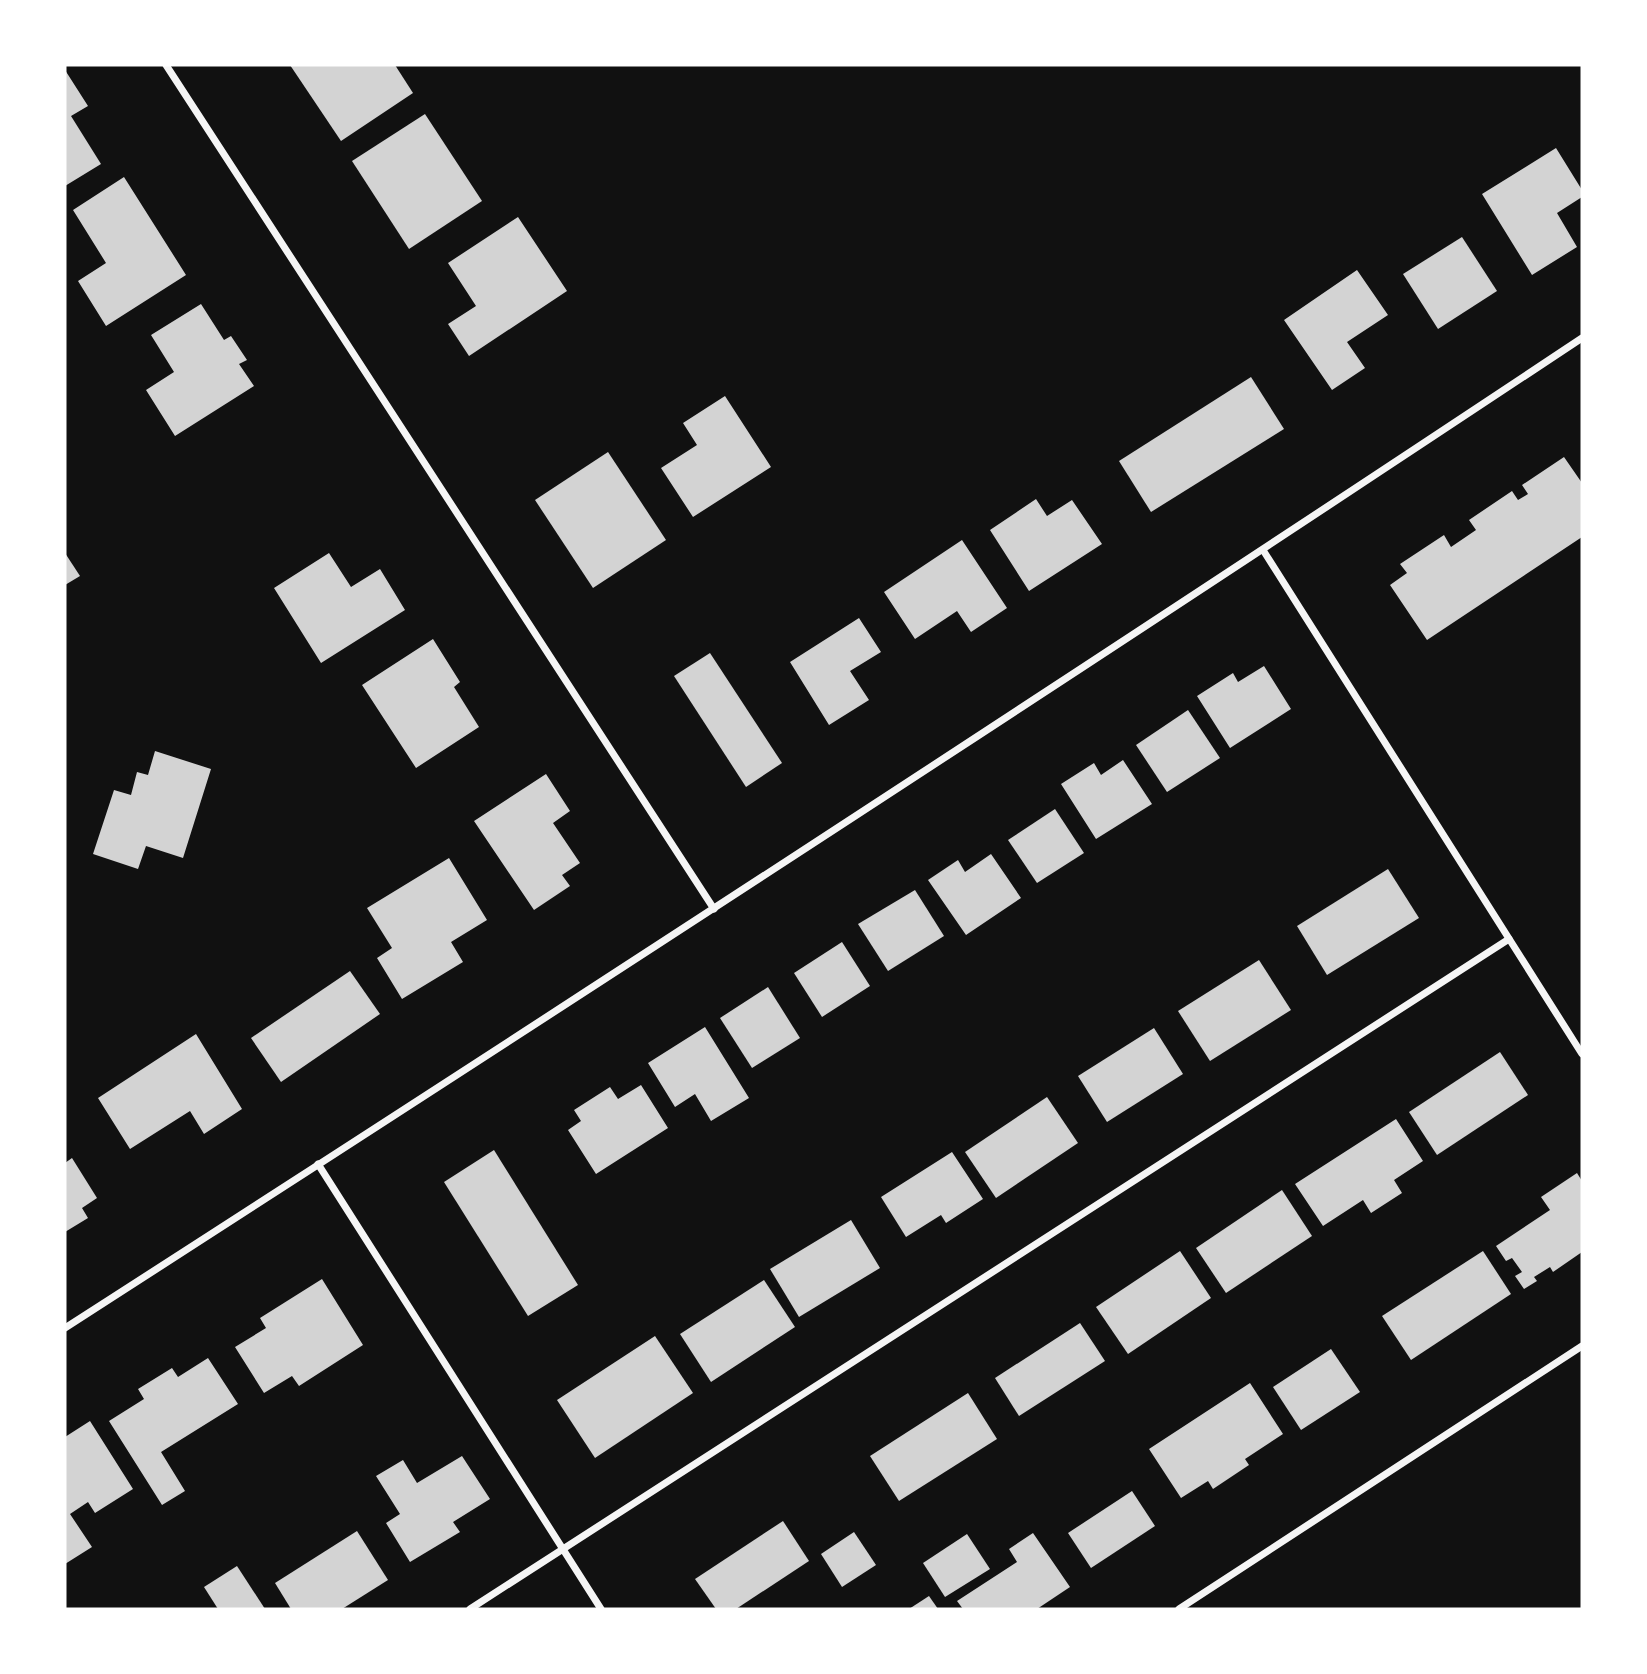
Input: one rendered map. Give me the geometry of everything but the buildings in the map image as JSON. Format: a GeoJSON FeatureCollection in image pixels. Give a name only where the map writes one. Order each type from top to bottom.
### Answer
{"type":"FeatureCollection","features":[{"type":"Feature","properties":{"kind":"street"},"geometry":{"type":"LineString","coordinates":[[166,65],[714,909]]}},
{"type":"Feature","properties":{"kind":"street"},"geometry":{"type":"LineString","coordinates":[[65,1328],[714,909],[1582,338]]}},
{"type":"Feature","properties":{"kind":"street"},"geometry":{"type":"LineString","coordinates":[[1263,550],[1582,1054]]}},
{"type":"Feature","properties":{"kind":"street"},"geometry":{"type":"LineString","coordinates":[[470,1609],[1509,939]]}},
{"type":"Feature","properties":{"kind":"street"},"geometry":{"type":"LineString","coordinates":[[318,1164],[601,1609]]}},
{"type":"Feature","properties":{"kind":"street"},"geometry":{"type":"LineString","coordinates":[[1179,1609],[1582,1346]]}}]}
